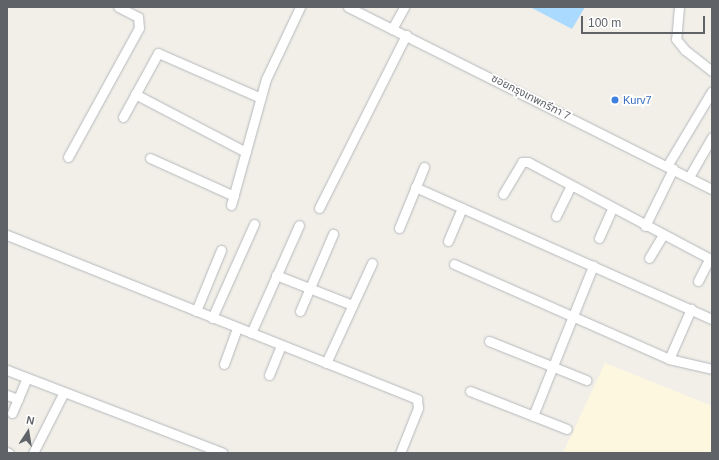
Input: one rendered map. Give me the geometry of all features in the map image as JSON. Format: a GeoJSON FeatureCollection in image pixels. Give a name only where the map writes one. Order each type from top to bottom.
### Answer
{"type":"FeatureCollection","features":[{"type":"Feature","properties":{"kind":"street"},"geometry":{"type":"LineString","coordinates":[[68,157],[139,28],[138,17],[118,7]]}},
{"type":"Feature","properties":{"kind":"street"},"geometry":{"type":"LineString","coordinates":[[150,158],[232,200],[261,98],[300,7]]}},
{"type":"Feature","properties":{"kind":"street","name":"ซอยกรุงเทพกรีฑา 7"},"geometry":{"type":"LineString","coordinates":[[348,7],[712,189]]}},
{"type":"Feature","properties":{"kind":"street"},"geometry":{"type":"LineString","coordinates":[[392,28],[404,7]]}},
{"type":"Feature","properties":{"kind":"street"},"geometry":{"type":"LineString","coordinates":[[679,7],[676,38],[684,50],[712,71]]}},
{"type":"Feature","properties":{"kind":"street"},"geometry":{"type":"LineString","coordinates":[[319,208],[406,35]]}},
{"type":"Feature","properties":{"kind":"street"},"geometry":{"type":"LineString","coordinates":[[123,117],[154,56],[164,53],[261,98]]}},
{"type":"Feature","properties":{"kind":"street"},"geometry":{"type":"LineString","coordinates":[[645,226],[670,167],[712,91]]}},
{"type":"Feature","properties":{"kind":"street"},"geometry":{"type":"LineString","coordinates":[[135,94],[246,152]]}},
{"type":"Feature","properties":{"kind":"street"},"geometry":{"type":"LineString","coordinates":[[689,177],[712,137]]}},
{"type":"Feature","properties":{"kind":"street"},"geometry":{"type":"LineString","coordinates":[[503,194],[524,161],[570,187],[710,259],[698,281]]}},
{"type":"Feature","properties":{"kind":"street"},"geometry":{"type":"LineString","coordinates":[[399,228],[424,167]]}},
{"type":"Feature","properties":{"kind":"street"},"geometry":{"type":"LineString","coordinates":[[415,187],[712,319]]}},
{"type":"Feature","properties":{"kind":"street"},"geometry":{"type":"LineString","coordinates":[[556,216],[570,187]]}},
{"type":"Feature","properties":{"kind":"street"},"geometry":{"type":"LineString","coordinates":[[448,240],[462,208]]}},
{"type":"Feature","properties":{"kind":"street"},"geometry":{"type":"LineString","coordinates":[[599,238],[612,209]]}},
{"type":"Feature","properties":{"kind":"street"},"geometry":{"type":"LineString","coordinates":[[212,318],[254,224]]}},
{"type":"Feature","properties":{"kind":"street"},"geometry":{"type":"LineString","coordinates":[[251,333],[299,225]]}},
{"type":"Feature","properties":{"kind":"street"},"geometry":{"type":"LineString","coordinates":[[300,311],[333,234]]}},
{"type":"Feature","properties":{"kind":"street"},"geometry":{"type":"LineString","coordinates":[[7,235],[417,399],[418,408],[400,453]]}},
{"type":"Feature","properties":{"kind":"street"},"geometry":{"type":"LineString","coordinates":[[649,258],[663,235]]}},
{"type":"Feature","properties":{"kind":"street"},"geometry":{"type":"LineString","coordinates":[[196,311],[221,250]]}},
{"type":"Feature","properties":{"kind":"street"},"geometry":{"type":"LineString","coordinates":[[326,363],[372,263]]}},
{"type":"Feature","properties":{"kind":"street"},"geometry":{"type":"LineString","coordinates":[[454,264],[669,359],[712,369]]}},
{"type":"Feature","properties":{"kind":"street"},"geometry":{"type":"LineString","coordinates":[[533,416],[593,266]]}},
{"type":"Feature","properties":{"kind":"street"},"geometry":{"type":"LineString","coordinates":[[276,275],[352,305]]}},
{"type":"Feature","properties":{"kind":"street"},"geometry":{"type":"LineString","coordinates":[[669,359],[691,309]]}},
{"type":"Feature","properties":{"kind":"street"},"geometry":{"type":"LineString","coordinates":[[224,364],[237,328]]}},
{"type":"Feature","properties":{"kind":"street"},"geometry":{"type":"LineString","coordinates":[[489,341],[586,380]]}},
{"type":"Feature","properties":{"kind":"street"},"geometry":{"type":"LineString","coordinates":[[269,375],[281,345]]}},
{"type":"Feature","properties":{"kind":"street"},"geometry":{"type":"LineString","coordinates":[[7,370],[223,453]]}},
{"type":"Feature","properties":{"kind":"street"},"geometry":{"type":"LineString","coordinates":[[12,413],[27,378]]}},
{"type":"Feature","properties":{"kind":"street"},"geometry":{"type":"LineString","coordinates":[[470,391],[567,429]]}},
{"type":"Feature","properties":{"kind":"street"},"geometry":{"type":"LineString","coordinates":[[33,453],[64,392]]}},
{"type":"Feature","properties":{"kind":"street"},"geometry":{"type":"LineString","coordinates":[[7,395],[18,399]]}},
{"type":"Feature","properties":{"kind":"shaded area"},"geometry":{"type":"Polygon","coordinates":[[[605,363],[712,406],[712,453],[563,453],[605,363]]]}},
{"type":"Feature","properties":{"kind":"water"},"geometry":{"type":"Polygon","coordinates":[[[530,7],[585,7],[572,29],[530,7]]]}},
{"type":"Feature","properties":{"kind":"place","name":"Kurv7"},"geometry":{"type":"Point","coordinates":[615,100]}}]}
